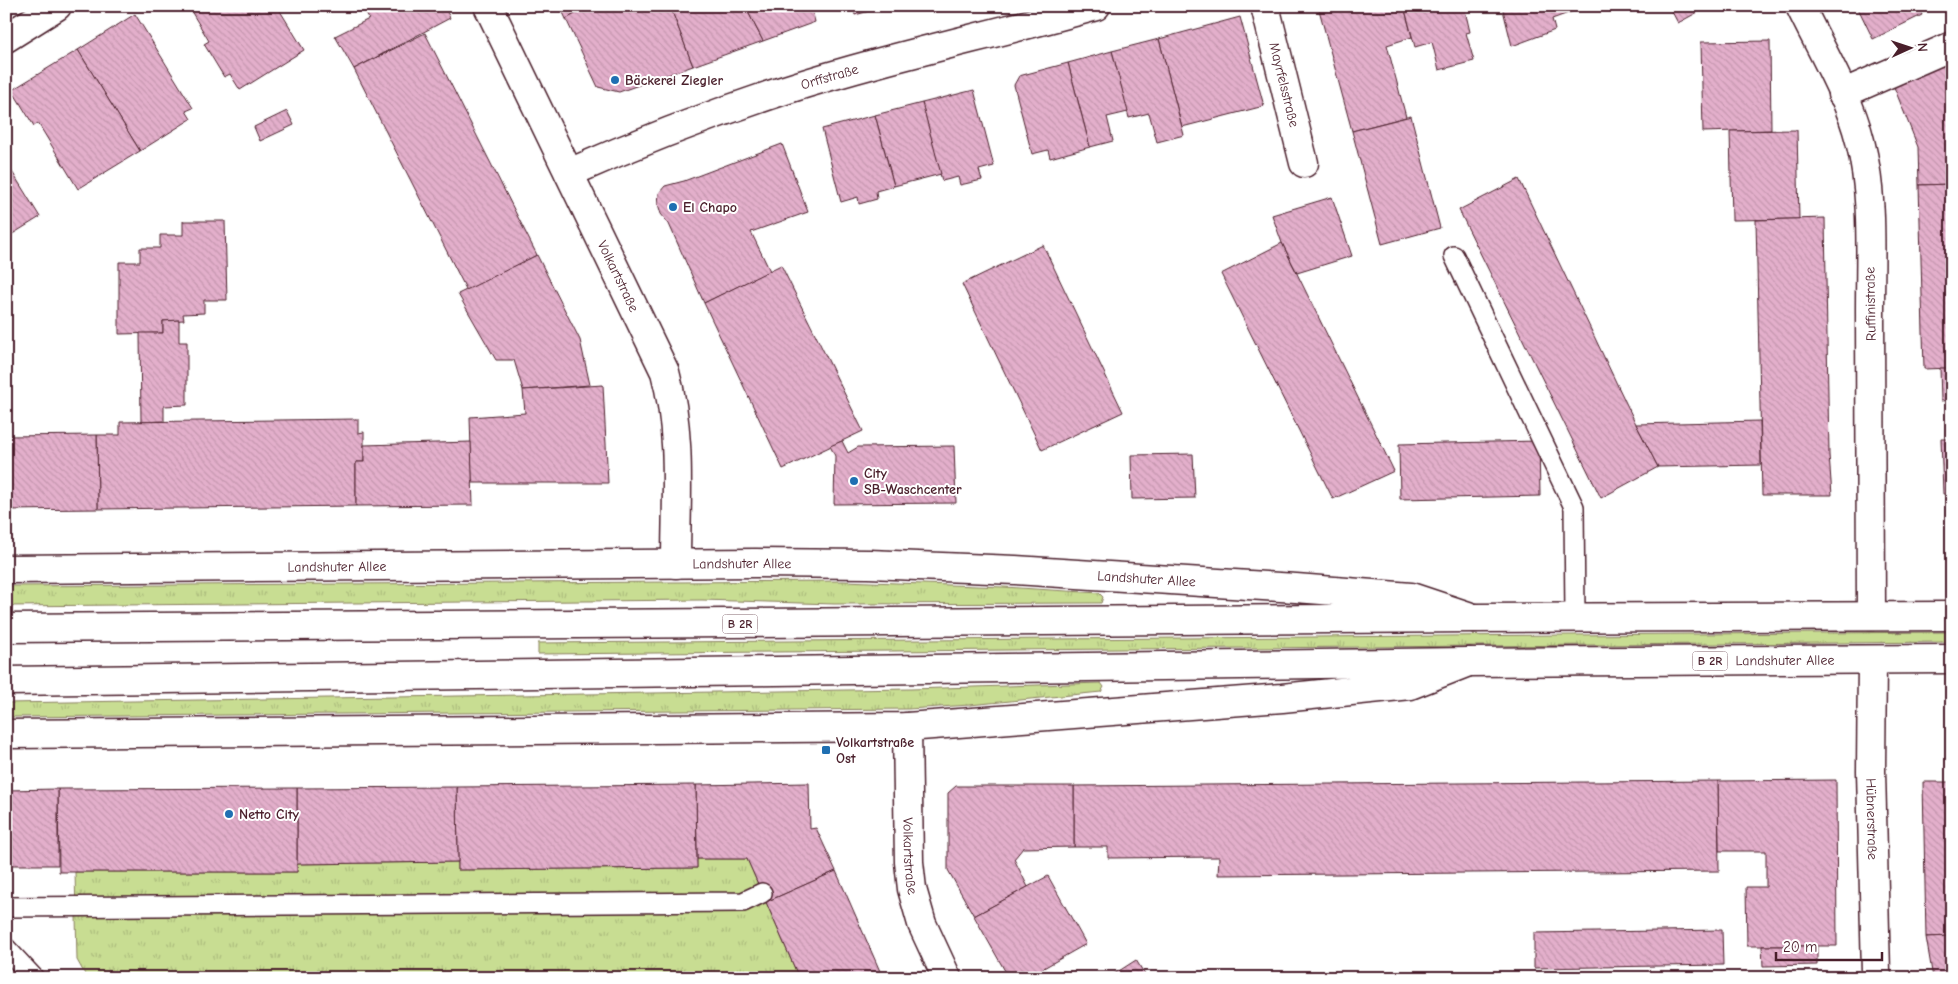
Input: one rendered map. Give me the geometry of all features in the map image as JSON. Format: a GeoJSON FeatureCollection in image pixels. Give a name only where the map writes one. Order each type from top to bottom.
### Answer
{"type":"FeatureCollection","features":[{"type":"Feature","properties":{"kind":"main road"},"geometry":{"type":"LineString","coordinates":[[6,38],[57,6]]}},
{"type":"Feature","properties":{"kind":"main road","name":"Volkartstraße"},"geometry":{"type":"LineString","coordinates":[[488,6],[664,372],[671,396],[675,422],[676,564]]}},
{"type":"Feature","properties":{"kind":"main road","name":"Orffstraße"},"geometry":{"type":"LineString","coordinates":[[569,173],[686,126],[786,90],[868,66],[1096,6]]}},
{"type":"Feature","properties":{"kind":"main road","name":"Mayrfelsstraße"},"geometry":{"type":"LineString","coordinates":[[1265,6],[1304,163]]}},
{"type":"Feature","properties":{"kind":"main road","name":"Ruffinistraße"},"geometry":{"type":"LineString","coordinates":[[1800,6],[1842,94],[1860,139],[1867,183],[1871,415],[1871,616]]}},
{"type":"Feature","properties":{"kind":"main road"},"geometry":{"type":"LineString","coordinates":[[1842,94],[1952,46]]}},
{"type":"Feature","properties":{"kind":"main road","name":"Landshuter Allee"},"geometry":{"type":"LineString","coordinates":[[6,569],[869,564],[1024,571],[1412,597],[1474,618]]}},
{"type":"Feature","properties":{"kind":"main road","name":"Landshuter Allee"},"geometry":{"type":"LineString","coordinates":[[6,628],[1952,616]]}},
{"type":"Feature","properties":{"kind":"main road","name":"Landshuter Allee"},"geometry":{"type":"LineString","coordinates":[[6,681],[1469,662],[1952,659]]}},
{"type":"Feature","properties":{"kind":"main road","name":"Hübnerstraße"},"geometry":{"type":"LineString","coordinates":[[1872,660],[1871,771],[1876,973],[1878,978]]}},
{"type":"Feature","properties":{"kind":"main road","name":"Landshuter Allee"},"geometry":{"type":"LineString","coordinates":[[6,734],[907,727],[1282,698],[1410,685],[1469,662]]}},
{"type":"Feature","properties":{"kind":"main road","name":"Volkartstraße"},"geometry":{"type":"LineString","coordinates":[[907,727],[909,862],[912,889],[922,924],[947,978]]}},
{"type":"Feature","properties":{"kind":"lane"},"geometry":{"type":"LineString","coordinates":[[1454,256],[1574,507],[1575,618]]}},
{"type":"Feature","properties":{"kind":"lane"},"geometry":{"type":"LineString","coordinates":[[6,907],[744,902],[762,893]]}},
{"type":"Feature","properties":{"kind":"lane"},"geometry":{"type":"LineString","coordinates":[[6,948],[34,978]]}},
{"type":"Feature","properties":{"kind":"green space"},"geometry":{"type":"Polygon","coordinates":[[[844,581],[1004,587],[1099,593],[1103,597],[1101,603],[834,604],[702,600],[6,606],[6,586],[844,581]]]}},
{"type":"Feature","properties":{"kind":"green space"},"geometry":{"type":"Polygon","coordinates":[[[1952,632],[1952,642],[538,654],[538,643],[1952,632]]]}},
{"type":"Feature","properties":{"kind":"green space"},"geometry":{"type":"Polygon","coordinates":[[[1101,683],[1104,687],[1101,692],[909,709],[6,717],[6,703],[911,689],[1101,683]]]}},
{"type":"Feature","properties":{"kind":"green space"},"geometry":{"type":"Polygon","coordinates":[[[697,859],[747,859],[799,978],[87,978],[77,960],[75,872],[297,872],[297,864],[458,862],[458,870],[697,868],[697,859]]]}},
{"type":"Feature","properties":{"kind":"building"},"geometry":{"type":"Polygon","coordinates":[[[188,6],[277,6],[304,50],[240,90],[230,74],[224,77],[204,44],[209,41],[188,6]]]}},
{"type":"Feature","properties":{"kind":"building"},"geometry":{"type":"Polygon","coordinates":[[[362,6],[444,6],[450,18],[354,69],[335,36],[369,19],[362,6]]]}},
{"type":"Feature","properties":{"kind":"building"},"geometry":{"type":"Polygon","coordinates":[[[560,6],[590,6],[566,19],[560,6]]]}},
{"type":"Feature","properties":{"kind":"building"},"geometry":{"type":"Polygon","coordinates":[[[590,6],[628,6],[630,10],[640,6],[670,6],[693,66],[619,92],[598,87],[566,19],[590,6]]]}},
{"type":"Feature","properties":{"kind":"building"},"geometry":{"type":"Polygon","coordinates":[[[670,6],[745,6],[763,41],[693,66],[670,6]]]}},
{"type":"Feature","properties":{"kind":"building"},"geometry":{"type":"Polygon","coordinates":[[[745,6],[811,6],[815,22],[763,41],[745,6]]]}},
{"type":"Feature","properties":{"kind":"building"},"geometry":{"type":"Polygon","coordinates":[[[853,6],[887,6],[855,15],[853,6]]]}},
{"type":"Feature","properties":{"kind":"building"},"geometry":{"type":"Polygon","coordinates":[[[1318,6],[1404,6],[1412,37],[1387,45],[1406,117],[1352,131],[1318,6]]]}},
{"type":"Feature","properties":{"kind":"building"},"geometry":{"type":"Polygon","coordinates":[[[1404,6],[1464,6],[1470,32],[1466,33],[1474,61],[1439,70],[1432,42],[1415,47],[1404,6]]]}},
{"type":"Feature","properties":{"kind":"building"},"geometry":{"type":"Polygon","coordinates":[[[1502,6],[1588,6],[1552,19],[1555,30],[1512,46],[1502,6]]]}},
{"type":"Feature","properties":{"kind":"building"},"geometry":{"type":"Polygon","coordinates":[[[1669,6],[1709,6],[1678,23],[1669,6]]]}},
{"type":"Feature","properties":{"kind":"building"},"geometry":{"type":"Polygon","coordinates":[[[1857,6],[1918,6],[1922,15],[1873,39],[1857,6]]]}},
{"type":"Feature","properties":{"kind":"building"},"geometry":{"type":"Polygon","coordinates":[[[135,14],[193,108],[186,111],[191,119],[140,151],[78,50],[135,14]]]}},
{"type":"Feature","properties":{"kind":"building"},"geometry":{"type":"Polygon","coordinates":[[[1240,17],[1264,106],[1182,127],[1159,39],[1240,17]]]}},
{"type":"Feature","properties":{"kind":"building"},"geometry":{"type":"Polygon","coordinates":[[[425,33],[537,255],[467,291],[354,69],[425,33]]]}},
{"type":"Feature","properties":{"kind":"building"},"geometry":{"type":"Polygon","coordinates":[[[1159,39],[1184,135],[1157,142],[1149,113],[1129,118],[1112,51],[1159,39]]]}},
{"type":"Feature","properties":{"kind":"building"},"geometry":{"type":"Polygon","coordinates":[[[1770,41],[1771,130],[1703,132],[1701,42],[1770,41]]]}},
{"type":"Feature","properties":{"kind":"building"},"geometry":{"type":"Polygon","coordinates":[[[78,50],[140,151],[78,189],[38,123],[34,126],[12,90],[78,50]]]}},
{"type":"Feature","properties":{"kind":"building"},"geometry":{"type":"Polygon","coordinates":[[[1112,51],[1128,112],[1107,117],[1113,141],[1090,147],[1068,63],[1112,51]]]}},
{"type":"Feature","properties":{"kind":"building"},"geometry":{"type":"Polygon","coordinates":[[[1946,60],[1952,75],[1952,184],[1919,185],[1918,147],[1892,82],[1946,60]]]}},
{"type":"Feature","properties":{"kind":"building"},"geometry":{"type":"Polygon","coordinates":[[[1068,63],[1090,147],[1050,158],[1048,150],[1032,154],[1014,85],[1019,76],[1068,63]]]}},
{"type":"Feature","properties":{"kind":"building"},"geometry":{"type":"Polygon","coordinates":[[[974,90],[994,166],[979,170],[982,180],[960,185],[958,177],[942,181],[922,103],[974,90]]]}},
{"type":"Feature","properties":{"kind":"building"},"geometry":{"type":"Polygon","coordinates":[[[922,103],[941,174],[894,186],[875,115],[922,103]]]}},
{"type":"Feature","properties":{"kind":"building"},"geometry":{"type":"Polygon","coordinates":[[[287,111],[294,125],[260,141],[254,127],[287,111]]]}},
{"type":"Feature","properties":{"kind":"building"},"geometry":{"type":"Polygon","coordinates":[[[875,115],[894,186],[876,191],[877,199],[859,204],[858,197],[841,202],[822,129],[875,115]]]}},
{"type":"Feature","properties":{"kind":"building"},"geometry":{"type":"Polygon","coordinates":[[[1411,116],[1440,228],[1382,244],[1352,131],[1411,116]]]}},
{"type":"Feature","properties":{"kind":"building"},"geometry":{"type":"Polygon","coordinates":[[[1797,130],[1799,219],[1732,220],[1730,131],[1797,130]]]}},
{"type":"Feature","properties":{"kind":"building"},"geometry":{"type":"Polygon","coordinates":[[[782,144],[808,212],[751,232],[770,271],[704,303],[669,224],[661,214],[658,204],[659,193],[665,186],[684,181],[782,144]]]}},
{"type":"Feature","properties":{"kind":"building"},"geometry":{"type":"Polygon","coordinates":[[[6,162],[40,217],[6,238],[6,162]]]}},
{"type":"Feature","properties":{"kind":"building"},"geometry":{"type":"Polygon","coordinates":[[[1519,179],[1658,467],[1601,498],[1459,210],[1519,179]]]}},
{"type":"Feature","properties":{"kind":"building"},"geometry":{"type":"Polygon","coordinates":[[[1952,184],[1952,368],[1924,369],[1919,185],[1952,184]]]}},
{"type":"Feature","properties":{"kind":"building"},"geometry":{"type":"Polygon","coordinates":[[[1332,197],[1352,256],[1297,273],[1282,243],[1272,215],[1332,197]]]}},
{"type":"Feature","properties":{"kind":"building"},"geometry":{"type":"Polygon","coordinates":[[[1825,218],[1829,455],[1832,495],[1762,495],[1756,220],[1825,218]]]}},
{"type":"Feature","properties":{"kind":"building"},"geometry":{"type":"Polygon","coordinates":[[[183,221],[225,221],[227,300],[204,300],[204,313],[183,314],[184,320],[163,321],[163,333],[119,334],[119,262],[140,262],[140,248],[160,248],[160,235],[183,235],[183,221]]]}},
{"type":"Feature","properties":{"kind":"building"},"geometry":{"type":"Polygon","coordinates":[[[1282,243],[1394,471],[1333,499],[1221,274],[1282,243]]]}},
{"type":"Feature","properties":{"kind":"building"},"geometry":{"type":"Polygon","coordinates":[[[1043,245],[1123,412],[1042,450],[962,284],[1043,245]]]}},
{"type":"Feature","properties":{"kind":"building"},"geometry":{"type":"Polygon","coordinates":[[[537,255],[580,340],[590,385],[523,390],[514,360],[496,360],[458,294],[537,255]]]}},
{"type":"Feature","properties":{"kind":"building"},"geometry":{"type":"Polygon","coordinates":[[[781,265],[863,431],[783,469],[704,303],[781,265]]]}},
{"type":"Feature","properties":{"kind":"building"},"geometry":{"type":"Polygon","coordinates":[[[179,320],[179,342],[187,342],[187,405],[164,406],[164,421],[141,422],[140,333],[163,333],[163,321],[179,320]]]}},
{"type":"Feature","properties":{"kind":"building"},"geometry":{"type":"Polygon","coordinates":[[[1940,368],[1952,368],[1952,400],[1941,401],[1940,368]]]}},
{"type":"Feature","properties":{"kind":"building"},"geometry":{"type":"Polygon","coordinates":[[[603,385],[608,483],[472,483],[470,417],[525,413],[523,390],[603,385]]]}},
{"type":"Feature","properties":{"kind":"building"},"geometry":{"type":"Polygon","coordinates":[[[358,419],[358,433],[364,432],[364,462],[356,462],[356,506],[98,509],[97,435],[120,435],[120,422],[358,419]]]}},
{"type":"Feature","properties":{"kind":"building"},"geometry":{"type":"Polygon","coordinates":[[[1760,421],[1761,465],[1658,467],[1636,424],[1760,421]]]}},
{"type":"Feature","properties":{"kind":"building"},"geometry":{"type":"Polygon","coordinates":[[[97,435],[98,509],[6,510],[6,436],[97,435]]]}},
{"type":"Feature","properties":{"kind":"building"},"geometry":{"type":"Polygon","coordinates":[[[1941,439],[1952,439],[1952,494],[1943,494],[1941,439]]]}},
{"type":"Feature","properties":{"kind":"building"},"geometry":{"type":"Polygon","coordinates":[[[842,441],[848,453],[858,447],[954,446],[956,503],[834,504],[835,456],[830,446],[842,441]]]}},
{"type":"Feature","properties":{"kind":"building"},"geometry":{"type":"Polygon","coordinates":[[[1539,441],[1540,496],[1400,499],[1399,444],[1539,441]]]}},
{"type":"Feature","properties":{"kind":"building"},"geometry":{"type":"Polygon","coordinates":[[[471,442],[473,505],[356,506],[356,462],[364,462],[364,445],[471,442]]]}},
{"type":"Feature","properties":{"kind":"building"},"geometry":{"type":"Polygon","coordinates":[[[1193,454],[1195,498],[1132,499],[1131,455],[1193,454]]]}},
{"type":"Feature","properties":{"kind":"building"},"geometry":{"type":"Polygon","coordinates":[[[1836,780],[1837,946],[1747,946],[1746,887],[1766,887],[1766,851],[1719,851],[1718,781],[1836,780]]]}},
{"type":"Feature","properties":{"kind":"building"},"geometry":{"type":"Polygon","coordinates":[[[1718,781],[1719,871],[1218,875],[1219,857],[1108,858],[1108,847],[1074,847],[1074,786],[1718,781]]]}},
{"type":"Feature","properties":{"kind":"building"},"geometry":{"type":"Polygon","coordinates":[[[1923,782],[1952,782],[1952,936],[1926,937],[1923,782]]]}},
{"type":"Feature","properties":{"kind":"building"},"geometry":{"type":"Polygon","coordinates":[[[809,783],[810,829],[816,828],[836,871],[766,902],[747,859],[697,859],[696,785],[809,783]]]}},
{"type":"Feature","properties":{"kind":"building"},"geometry":{"type":"Polygon","coordinates":[[[696,785],[697,868],[458,870],[457,787],[696,785]]]}},
{"type":"Feature","properties":{"kind":"building"},"geometry":{"type":"Polygon","coordinates":[[[956,786],[1074,786],[1074,847],[1023,848],[1014,859],[1028,887],[974,916],[948,870],[948,793],[956,786]]]}},
{"type":"Feature","properties":{"kind":"building"},"geometry":{"type":"Polygon","coordinates":[[[457,787],[458,862],[297,864],[297,788],[457,787]]]}},
{"type":"Feature","properties":{"kind":"building"},"geometry":{"type":"Polygon","coordinates":[[[297,788],[297,872],[59,872],[58,789],[297,788]]]}},
{"type":"Feature","properties":{"kind":"building"},"geometry":{"type":"Polygon","coordinates":[[[58,789],[58,865],[6,865],[6,790],[58,789]]]}},
{"type":"Feature","properties":{"kind":"building"},"geometry":{"type":"Polygon","coordinates":[[[836,871],[883,978],[799,978],[766,902],[836,871]]]}},
{"type":"Feature","properties":{"kind":"building"},"geometry":{"type":"Polygon","coordinates":[[[1048,876],[1086,944],[1026,978],[1009,978],[974,916],[1048,876]]]}},
{"type":"Feature","properties":{"kind":"building"},"geometry":{"type":"Polygon","coordinates":[[[1722,930],[1723,965],[1534,968],[1534,933],[1722,930]]]}},
{"type":"Feature","properties":{"kind":"building"},"geometry":{"type":"Polygon","coordinates":[[[1952,936],[1952,978],[1933,978],[1926,937],[1952,936]]]}},
{"type":"Feature","properties":{"kind":"building"},"geometry":{"type":"Polygon","coordinates":[[[1762,946],[1817,946],[1817,965],[1763,966],[1762,946]]]}},
{"type":"Feature","properties":{"kind":"building"},"geometry":{"type":"Polygon","coordinates":[[[1136,960],[1147,978],[1108,978],[1136,960]]]}},
{"type":"Feature","properties":{"kind":"place","name":"Bäckerei Ziegler"},"geometry":{"type":"Point","coordinates":[615,80]}},
{"type":"Feature","properties":{"kind":"place","name":"El Chapo"},"geometry":{"type":"Point","coordinates":[673,207]}},
{"type":"Feature","properties":{"kind":"place","name":"City SB-Waschcenter"},"geometry":{"type":"Point","coordinates":[854,481]}},
{"type":"Feature","properties":{"kind":"place","name":"Volkartstraße Ost"},"geometry":{"type":"Point","coordinates":[826,750]}},
{"type":"Feature","properties":{"kind":"place","name":"Netto City"},"geometry":{"type":"Point","coordinates":[229,814]}}]}
